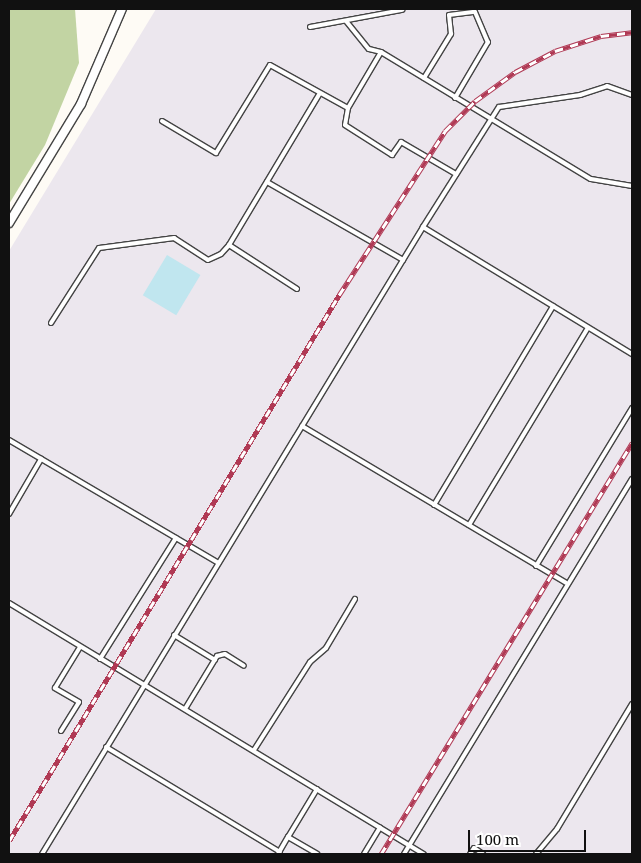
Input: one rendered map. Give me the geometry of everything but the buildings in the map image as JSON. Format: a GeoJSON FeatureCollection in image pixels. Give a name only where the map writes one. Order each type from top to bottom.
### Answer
{"type":"FeatureCollection","features":[{"type":"Feature","properties":{"kind":"street"},"geometry":{"type":"LineString","coordinates":[[9,223],[81,104],[122,9]]}},
{"type":"Feature","properties":{"kind":"lane"},"geometry":{"type":"LineString","coordinates":[[310,27],[402,10]]}},
{"type":"Feature","properties":{"kind":"lane"},"geometry":{"type":"LineString","coordinates":[[424,78],[451,34],[449,15],[475,12],[488,42],[455,98]]}},
{"type":"Feature","properties":{"kind":"lane"},"geometry":{"type":"LineString","coordinates":[[346,21],[369,49],[381,52],[491,120],[592,179],[632,186]]}},
{"type":"Feature","properties":{"kind":"lane"},"geometry":{"type":"LineString","coordinates":[[381,52],[348,108],[345,125],[392,155],[401,142],[456,174]]}},
{"type":"Feature","properties":{"kind":"lane"},"geometry":{"type":"LineString","coordinates":[[162,121],[216,153],[270,64],[348,108]]}},
{"type":"Feature","properties":{"kind":"lane"},"geometry":{"type":"LineString","coordinates":[[42,854],[143,684],[219,563],[423,227],[499,107],[580,95],[607,86],[632,95]]}},
{"type":"Feature","properties":{"kind":"lane"},"geometry":{"type":"LineString","coordinates":[[51,323],[100,248],[174,238],[208,260],[221,254],[229,245],[320,92]]}},
{"type":"Feature","properties":{"kind":"lane"},"geometry":{"type":"LineString","coordinates":[[267,182],[403,260]]}},
{"type":"Feature","properties":{"kind":"lane"},"geometry":{"type":"LineString","coordinates":[[423,227],[632,354]]}},
{"type":"Feature","properties":{"kind":"lane"},"geometry":{"type":"LineString","coordinates":[[229,245],[297,289]]}},
{"type":"Feature","properties":{"kind":"lane"},"geometry":{"type":"LineString","coordinates":[[434,505],[553,306]]}},
{"type":"Feature","properties":{"kind":"lane"},"geometry":{"type":"LineString","coordinates":[[469,525],[588,328]]}},
{"type":"Feature","properties":{"kind":"lane"},"geometry":{"type":"LineString","coordinates":[[536,566],[632,408]]}},
{"type":"Feature","properties":{"kind":"lane"},"geometry":{"type":"LineString","coordinates":[[302,426],[566,584]]}},
{"type":"Feature","properties":{"kind":"lane"},"geometry":{"type":"LineString","coordinates":[[9,440],[219,563]]}},
{"type":"Feature","properties":{"kind":"lane"},"geometry":{"type":"LineString","coordinates":[[9,514],[41,459]]}},
{"type":"Feature","properties":{"kind":"lane"},"geometry":{"type":"LineString","coordinates":[[404,854],[566,584],[631,484],[632,479]]}},
{"type":"Feature","properties":{"kind":"lane"},"geometry":{"type":"LineString","coordinates":[[100,659],[176,538]]}},
{"type":"Feature","properties":{"kind":"lane"},"geometry":{"type":"LineString","coordinates":[[254,750],[310,662],[326,648],[355,599]]}},
{"type":"Feature","properties":{"kind":"lane"},"geometry":{"type":"LineString","coordinates":[[9,603],[424,854]]}},
{"type":"Feature","properties":{"kind":"lane"},"geometry":{"type":"LineString","coordinates":[[174,635],[215,660]]}},
{"type":"Feature","properties":{"kind":"lane"},"geometry":{"type":"LineString","coordinates":[[61,731],[78,702],[55,688],[80,647]]}},
{"type":"Feature","properties":{"kind":"lane"},"geometry":{"type":"LineString","coordinates":[[185,709],[215,660],[225,654],[244,666]]}},
{"type":"Feature","properties":{"kind":"lane"},"geometry":{"type":"LineString","coordinates":[[536,854],[557,829],[632,704]]}},
{"type":"Feature","properties":{"kind":"lane"},"geometry":{"type":"LineString","coordinates":[[106,747],[279,853],[317,789]]}},
{"type":"Feature","properties":{"kind":"lane"},"geometry":{"type":"LineString","coordinates":[[364,854],[380,827]]}},
{"type":"Feature","properties":{"kind":"lane"},"geometry":{"type":"LineString","coordinates":[[288,837],[318,854]]}},
{"type":"Feature","properties":{"kind":"lane"},"geometry":{"type":"LineString","coordinates":[[470,854],[474,848],[484,854]]}},
{"type":"Feature","properties":{"kind":"shaded area"},"geometry":{"type":"Polygon","coordinates":[[[156,9],[632,9],[632,854],[9,854],[9,251],[156,9]]]}},
{"type":"Feature","properties":{"kind":"green space"},"geometry":{"type":"Polygon","coordinates":[[[9,9],[75,9],[79,63],[45,145],[9,204],[9,9]]]}},
{"type":"Feature","properties":{"kind":"water"},"geometry":{"type":"Polygon","coordinates":[[[167,255],[200,275],[176,315],[143,295],[167,255]]]}},
{"type":"Feature","properties":{"kind":"railway"},"geometry":{"type":"LineString","coordinates":[[9,841],[339,295],[445,131],[475,101],[515,72],[555,51],[601,36],[632,32]]}},
{"type":"Feature","properties":{"kind":"railway"},"geometry":{"type":"LineString","coordinates":[[381,854],[632,442]]}}]}
